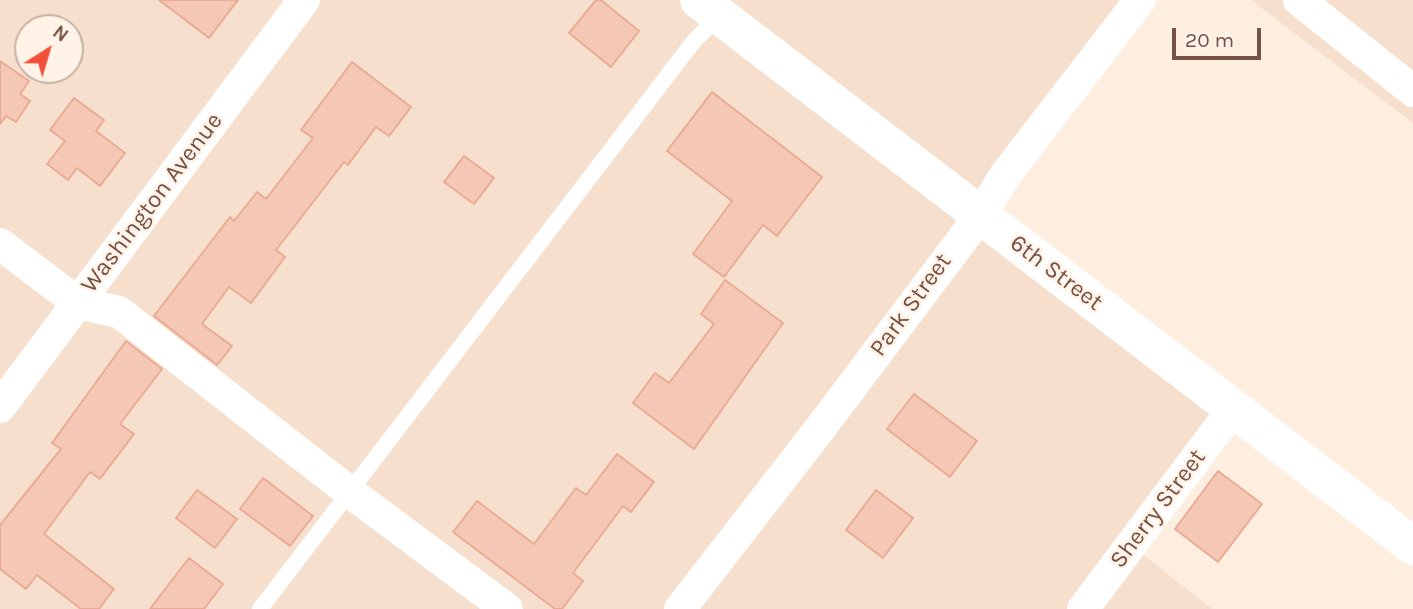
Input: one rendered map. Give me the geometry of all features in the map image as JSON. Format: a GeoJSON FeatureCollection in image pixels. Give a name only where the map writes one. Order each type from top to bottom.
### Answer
{"type":"FeatureCollection","features":[{"type":"Feature","properties":{"kind":"street","name":"Washington Avenue"},"geometry":{"type":"LineString","coordinates":[[0,407],[304,0]]}},
{"type":"Feature","properties":{"kind":"street","name":"Park Street"},"geometry":{"type":"LineString","coordinates":[[680,609],[980,216],[1006,174],[1140,0]]}},
{"type":"Feature","properties":{"kind":"street"},"geometry":{"type":"LineString","coordinates":[[1299,0],[1413,91]]}},
{"type":"Feature","properties":{"kind":"street","name":"6th Street"},"geometry":{"type":"LineString","coordinates":[[709,8],[1413,545]]}},
{"type":"Feature","properties":{"kind":"street"},"geometry":{"type":"LineString","coordinates":[[0,244],[78,303],[118,312],[347,491],[507,609]]}},
{"type":"Feature","properties":{"kind":"street","name":"Sherry Street"},"geometry":{"type":"LineString","coordinates":[[1083,609],[1233,409]]}},
{"type":"Feature","properties":{"kind":"lane"},"geometry":{"type":"LineString","coordinates":[[260,609],[347,491],[694,41],[709,8]]}},
{"type":"Feature","properties":{"kind":"shaded area"},"geometry":{"type":"Polygon","coordinates":[[[0,0],[1140,0],[980,216],[1233,409],[1131,545],[1212,609],[0,609],[0,0]]]}},
{"type":"Feature","properties":{"kind":"shaded area"},"geometry":{"type":"Polygon","coordinates":[[[1251,0],[1413,0],[1413,123],[1251,0]]]}},
{"type":"Feature","properties":{"kind":"building"},"geometry":{"type":"Polygon","coordinates":[[[159,0],[238,0],[209,38],[159,0]]]}},
{"type":"Feature","properties":{"kind":"building"},"geometry":{"type":"Polygon","coordinates":[[[596,0],[601,0],[639,31],[611,67],[569,33],[596,0]]]}},
{"type":"Feature","properties":{"kind":"building"},"geometry":{"type":"Polygon","coordinates":[[[0,61],[14,71],[14,84],[27,84],[20,94],[30,101],[16,122],[6,116],[0,124],[0,61]]]}},
{"type":"Feature","properties":{"kind":"building"},"geometry":{"type":"Polygon","coordinates":[[[352,62],[411,107],[389,136],[376,127],[348,165],[344,162],[276,250],[285,257],[251,303],[229,287],[202,324],[232,346],[217,365],[154,316],[230,217],[234,221],[257,192],[266,199],[313,138],[301,130],[352,62]]]}},
{"type":"Feature","properties":{"kind":"building"},"geometry":{"type":"Polygon","coordinates":[[[712,92],[822,177],[777,236],[763,225],[724,277],[693,254],[732,201],[667,151],[712,92]]]}},
{"type":"Feature","properties":{"kind":"building"},"geometry":{"type":"Polygon","coordinates":[[[74,98],[104,120],[96,131],[125,153],[100,186],[77,168],[68,180],[47,164],[65,141],[50,130],[74,98]]]}},
{"type":"Feature","properties":{"kind":"building"},"geometry":{"type":"Polygon","coordinates":[[[464,156],[494,178],[474,204],[444,182],[464,156]]]}},
{"type":"Feature","properties":{"kind":"building"},"geometry":{"type":"Polygon","coordinates":[[[725,280],[783,323],[694,449],[633,403],[655,373],[669,383],[714,324],[701,314],[725,280]]]}},
{"type":"Feature","properties":{"kind":"building"},"geometry":{"type":"Polygon","coordinates":[[[126,341],[162,369],[120,424],[134,434],[100,479],[90,472],[44,534],[114,589],[99,609],[81,609],[37,575],[26,589],[0,569],[0,525],[61,449],[52,443],[126,341]]]}},
{"type":"Feature","properties":{"kind":"building"},"geometry":{"type":"Polygon","coordinates":[[[914,394],[977,441],[950,477],[887,429],[914,394]]]}},
{"type":"Feature","properties":{"kind":"building"},"geometry":{"type":"Polygon","coordinates":[[[617,454],[654,482],[631,512],[623,506],[573,573],[583,581],[562,609],[555,609],[453,532],[477,501],[534,544],[576,488],[586,495],[617,454]]]}},
{"type":"Feature","properties":{"kind":"building"},"geometry":{"type":"Polygon","coordinates":[[[1218,471],[1262,504],[1218,562],[1175,529],[1218,471]]]}},
{"type":"Feature","properties":{"kind":"building"},"geometry":{"type":"Polygon","coordinates":[[[263,478],[313,516],[290,546],[240,509],[263,478]]]}},
{"type":"Feature","properties":{"kind":"building"},"geometry":{"type":"Polygon","coordinates":[[[197,490],[237,519],[215,548],[176,518],[197,490]]]}},
{"type":"Feature","properties":{"kind":"building"},"geometry":{"type":"Polygon","coordinates":[[[876,490],[913,518],[883,558],[846,530],[876,490]]]}},
{"type":"Feature","properties":{"kind":"building"},"geometry":{"type":"Polygon","coordinates":[[[189,558],[223,584],[204,609],[150,609],[189,558]]]}}]}
